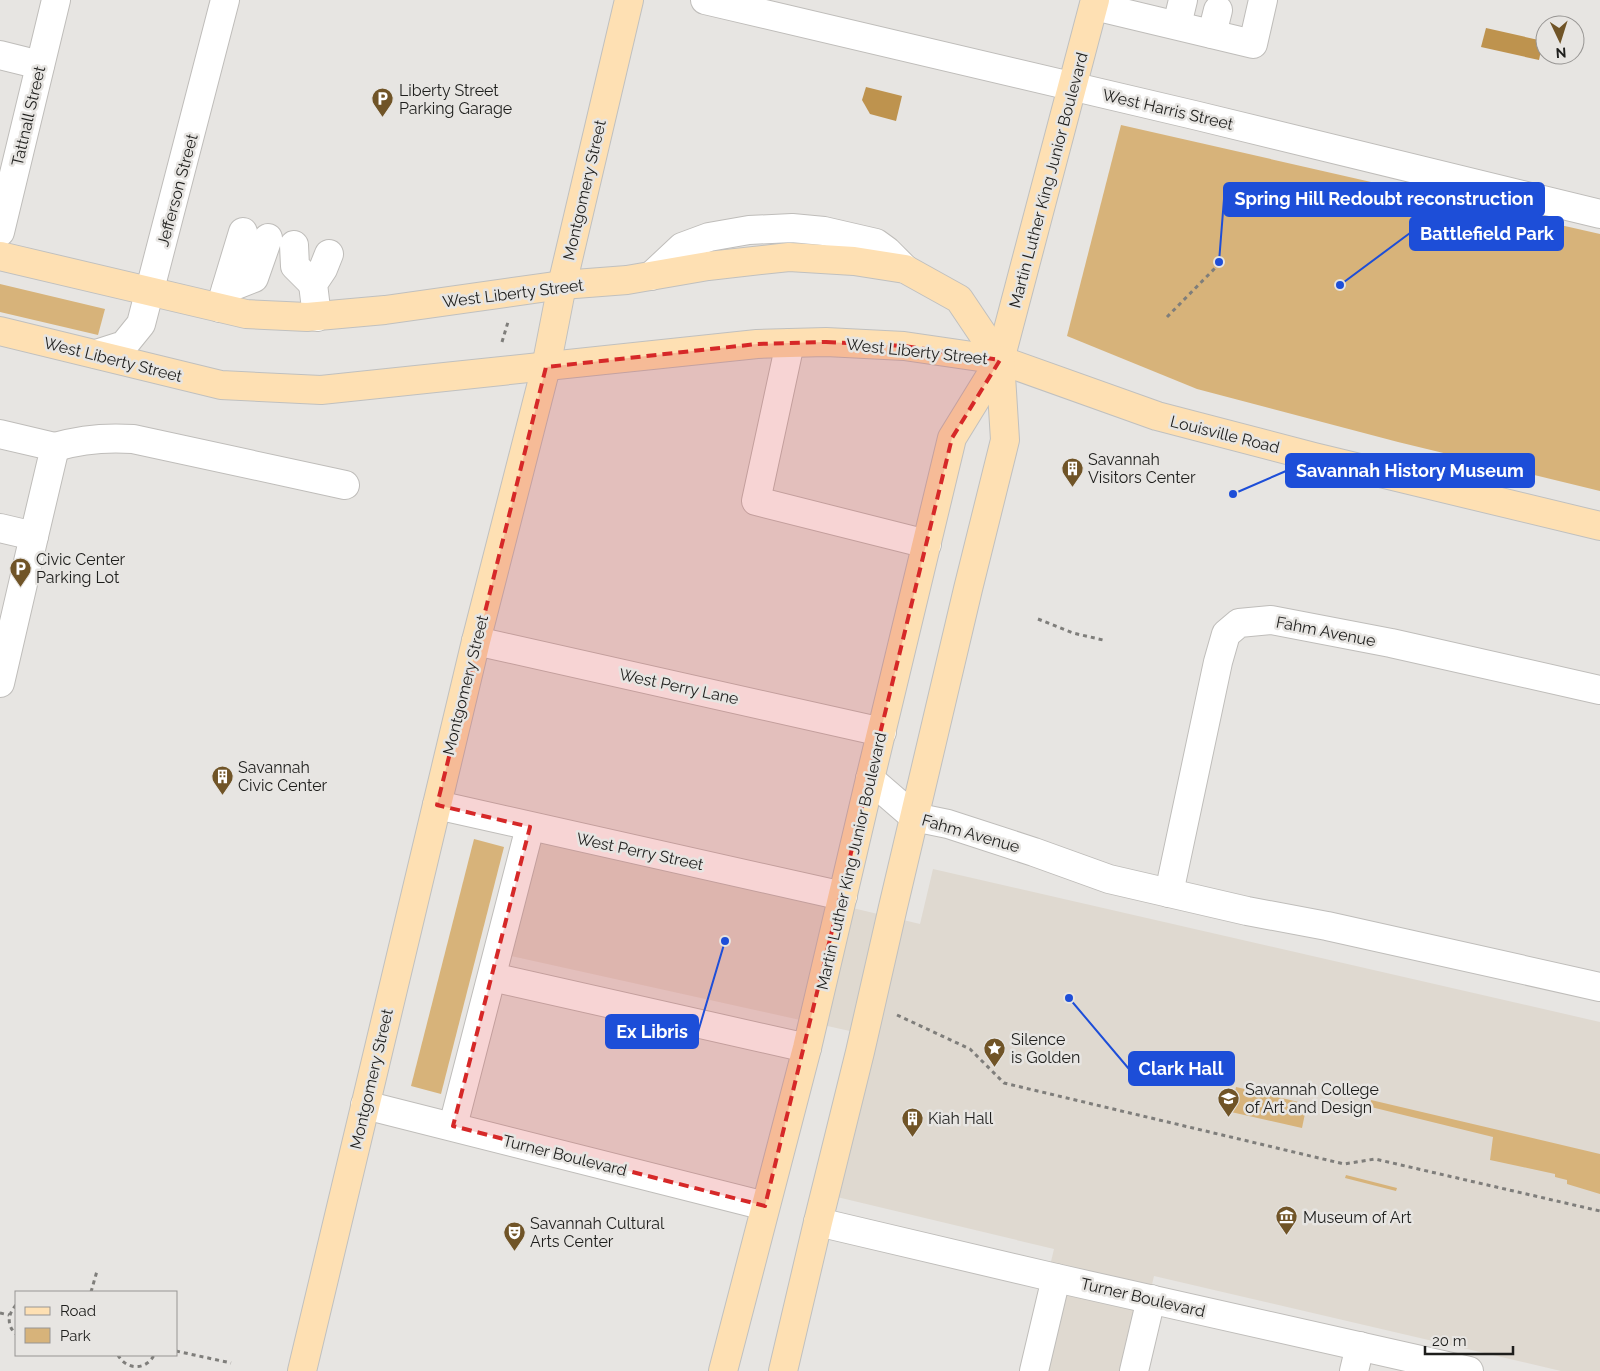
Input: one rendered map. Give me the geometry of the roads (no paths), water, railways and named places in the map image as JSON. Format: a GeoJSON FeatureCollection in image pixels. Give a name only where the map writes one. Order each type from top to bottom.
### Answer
{"type":"FeatureCollection","features":[{"type":"Feature","properties":{"kind":"main road","name":"Montgomery Street"},"geometry":{"type":"LineString","coordinates":[[302,1371],[476,641],[546,367],[562,286],[629,0]]}},
{"type":"Feature","properties":{"kind":"main road","name":"Martin Luther King Junior Boulevard"},"geometry":{"type":"LineString","coordinates":[[723,1371],[807,1048],[952,438],[1000,360],[1094,3]]}},
{"type":"Feature","properties":{"kind":"main road","name":"West Liberty Street"},"geometry":{"type":"LineString","coordinates":[[0,256],[150,292],[223,299],[246,314],[317,317],[562,286],[627,280],[708,266],[789,257],[854,261],[905,269],[959,299],[1000,360]]}},
{"type":"Feature","properties":{"kind":"main road","name":"West Liberty Street"},"geometry":{"type":"LineString","coordinates":[[0,331],[221,385],[321,390],[652,355],[790,343],[826,342],[904,346],[1000,360]]}},
{"type":"Feature","properties":{"kind":"main road","name":"Martin Luther King Junior Boulevard"},"geometry":{"type":"LineString","coordinates":[[783,1371],[860,1052],[970,579],[1006,440],[1000,360]]}},
{"type":"Feature","properties":{"kind":"main road","name":"Louisville Road"},"geometry":{"type":"LineString","coordinates":[[1000,360],[1157,416],[1600,526]]}},
{"type":"Feature","properties":{"kind":"street","name":"Tattnall Street"},"geometry":{"type":"LineString","coordinates":[[0,232],[56,0]]}},
{"type":"Feature","properties":{"kind":"street","name":"Jefferson Street"},"geometry":{"type":"LineString","coordinates":[[96,354],[124,345],[141,324],[225,0]]}},
{"type":"Feature","properties":{"kind":"street","name":"West Harris Street"},"geometry":{"type":"LineString","coordinates":[[705,0],[1072,86],[1600,214]]}},
{"type":"Feature","properties":{"kind":"street"},"geometry":{"type":"LineString","coordinates":[[1094,3],[1180,13],[1215,22],[1253,44],[1263,0]]}},
{"type":"Feature","properties":{"kind":"street"},"geometry":{"type":"LineString","coordinates":[[0,55],[40,65]]}},
{"type":"Feature","properties":{"kind":"street"},"geometry":{"type":"LineString","coordinates":[[223,299],[256,235]]}},
{"type":"Feature","properties":{"kind":"street"},"geometry":{"type":"LineString","coordinates":[[294,245],[295,266],[313,284],[317,317]]}},
{"type":"Feature","properties":{"kind":"street"},"geometry":{"type":"LineString","coordinates":[[313,284],[323,269],[329,254]]}},
{"type":"Feature","properties":{"kind":"street"},"geometry":{"type":"LineString","coordinates":[[790,343],[756,501],[927,544]]}},
{"type":"Feature","properties":{"kind":"street"},"geometry":{"type":"LineString","coordinates":[[0,434],[55,447],[80,440],[133,439],[345,485]]}},
{"type":"Feature","properties":{"kind":"street"},"geometry":{"type":"LineString","coordinates":[[0,683],[55,447]]}},
{"type":"Feature","properties":{"kind":"street"},"geometry":{"type":"LineString","coordinates":[[0,528],[34,536]]}},
{"type":"Feature","properties":{"kind":"street","name":"Fahm Avenue"},"geometry":{"type":"LineString","coordinates":[[1169,893],[1218,662],[1226,634],[1239,623],[1271,620],[1391,643],[1600,690]]}},
{"type":"Feature","properties":{"kind":"street","name":"West Perry Lane"},"geometry":{"type":"LineString","coordinates":[[476,641],[882,732]]}},
{"type":"Feature","properties":{"kind":"street","name":"Fahm Avenue"},"geometry":{"type":"LineString","coordinates":[[870,779],[914,817],[948,824],[1109,879],[1247,911],[1327,926],[1600,987]]}},
{"type":"Feature","properties":{"kind":"street","name":"West Perry Street"},"geometry":{"type":"LineString","coordinates":[[437,805],[842,896]]}},
{"type":"Feature","properties":{"kind":"street"},"geometry":{"type":"LineString","coordinates":[[454,1126],[530,827]]}},
{"type":"Feature","properties":{"kind":"street"},"geometry":{"type":"LineString","coordinates":[[492,977],[807,1048]]}},
{"type":"Feature","properties":{"kind":"street","name":"Turner Boulevard"},"geometry":{"type":"LineString","coordinates":[[365,1105],[765,1206]]}},
{"type":"Feature","properties":{"kind":"street","name":"Turner Boulevard"},"geometry":{"type":"LineString","coordinates":[[818,1222],[1151,1299],[1357,1358],[1469,1371]]}},
{"type":"Feature","properties":{"kind":"street"},"geometry":{"type":"LineString","coordinates":[[1034,1371],[1056,1278]]}},
{"type":"Feature","properties":{"kind":"street"},"geometry":{"type":"LineString","coordinates":[[1134,1371],[1151,1299]]}},
{"type":"Feature","properties":{"kind":"place","name":"Liberty Street Parking Garage"},"geometry":{"type":"Point","coordinates":[383,118]}},
{"type":"Feature","properties":{"kind":"place","name":"Spring Hill Redoubt reconstruction"},"geometry":{"type":"Point","coordinates":[1219,262]}},
{"type":"Feature","properties":{"kind":"place","name":"Battlefield Park"},"geometry":{"type":"Point","coordinates":[1340,285]}},
{"type":"Feature","properties":{"kind":"place","name":"Savannah Visitors Center"},"geometry":{"type":"Point","coordinates":[1072,487]}},
{"type":"Feature","properties":{"kind":"place","name":"Savannah History Museum"},"geometry":{"type":"Point","coordinates":[1233,494]}},
{"type":"Feature","properties":{"kind":"place","name":"Civic Center Parking Lot"},"geometry":{"type":"Point","coordinates":[20,587]}},
{"type":"Feature","properties":{"kind":"place","name":"Savannah Civic Center"},"geometry":{"type":"Point","coordinates":[222,795]}},
{"type":"Feature","properties":{"kind":"place","name":"Ex Libris"},"geometry":{"type":"Point","coordinates":[725,941]}},
{"type":"Feature","properties":{"kind":"place","name":"Clark Hall"},"geometry":{"type":"Point","coordinates":[1069,998]}},
{"type":"Feature","properties":{"kind":"place","name":"Silence is Golden"},"geometry":{"type":"Point","coordinates":[995,1067]}},
{"type":"Feature","properties":{"kind":"place","name":"Savannah College of Art and Design"},"geometry":{"type":"Point","coordinates":[1229,1117]}},
{"type":"Feature","properties":{"kind":"place","name":"Kiah Hall"},"geometry":{"type":"Point","coordinates":[912,1137]}},
{"type":"Feature","properties":{"kind":"place","name":"Museum of Art"},"geometry":{"type":"Point","coordinates":[1287,1236]}},
{"type":"Feature","properties":{"kind":"place","name":"Savannah Cultural Arts Center"},"geometry":{"type":"Point","coordinates":[514,1251]}}]}
